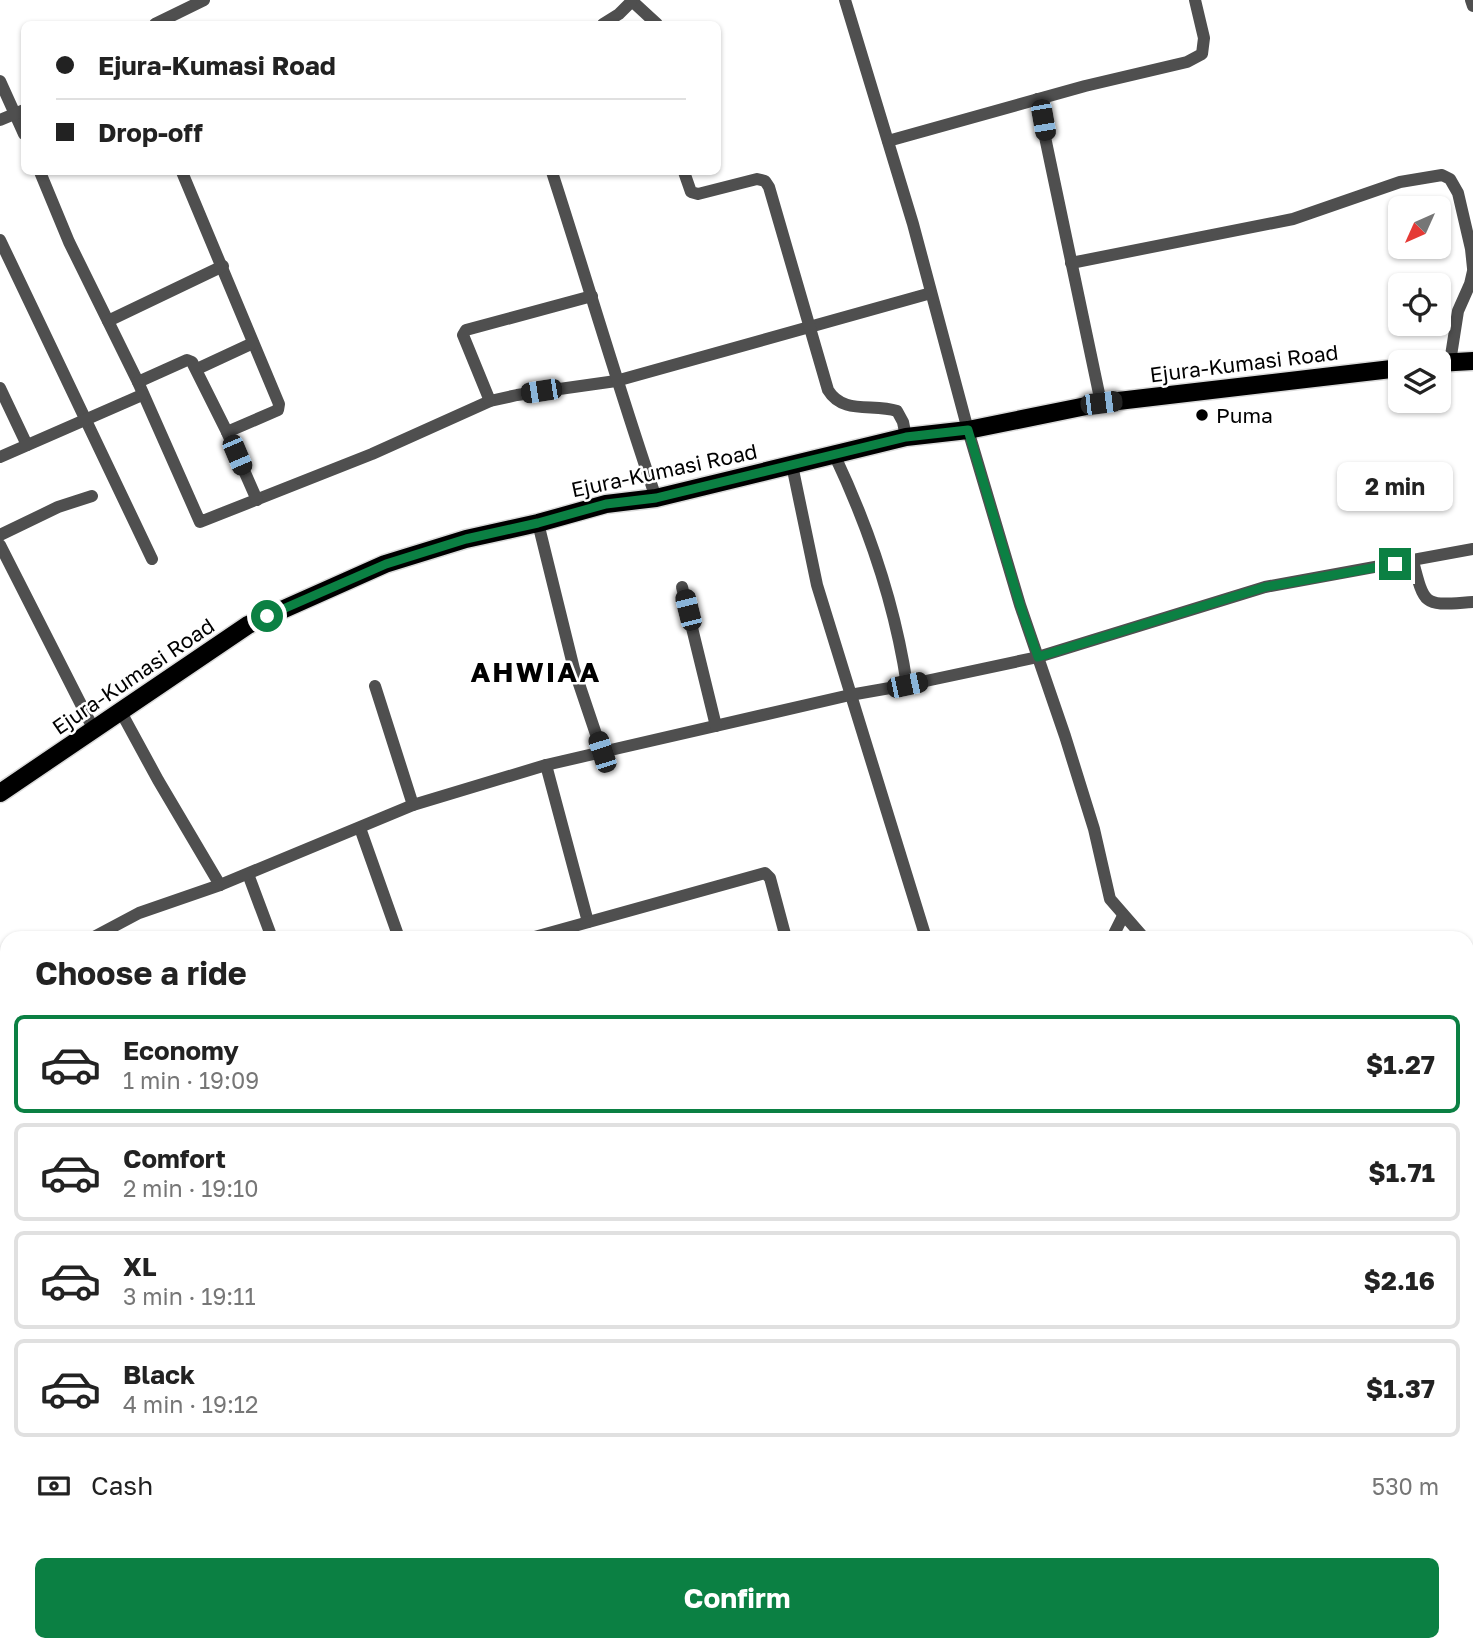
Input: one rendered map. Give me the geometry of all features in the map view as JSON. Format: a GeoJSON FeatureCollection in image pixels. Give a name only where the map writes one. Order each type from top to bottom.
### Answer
{"type":"FeatureCollection","features":[{"type":"Feature","properties":{"kind":"main road"},"geometry":{"type":"LineString","coordinates":[[1451,362],[1473,361]]}},
{"type":"Feature","properties":{"kind":"main road","name":"Ejura-Kumasi Road"},"geometry":{"type":"LineString","coordinates":[[0,793],[248,625],[386,564],[466,539],[606,504],[656,498],[906,437],[968,430],[1101,403],[1388,369]]}},
{"type":"Feature","properties":{"kind":"street"},"geometry":{"type":"LineString","coordinates":[[161,21],[204,0]]}},
{"type":"Feature","properties":{"kind":"street"},"geometry":{"type":"LineString","coordinates":[[888,141],[1186,61],[1202,54],[1204,38],[1195,0]]}},
{"type":"Feature","properties":{"kind":"street"},"geometry":{"type":"LineString","coordinates":[[1471,0],[1473,6]]}},
{"type":"Feature","properties":{"kind":"street"},"geometry":{"type":"LineString","coordinates":[[608,21],[631,1],[654,21]]}},
{"type":"Feature","properties":{"kind":"street"},"geometry":{"type":"LineString","coordinates":[[848,1],[968,430],[1020,605],[1094,830],[1110,899],[1137,931]]}},
{"type":"Feature","properties":{"kind":"street"},"geometry":{"type":"LineString","coordinates":[[0,81],[20,112],[0,120]]}},
{"type":"Feature","properties":{"kind":"street"},"geometry":{"type":"LineString","coordinates":[[1037,99],[1101,403]]}},
{"type":"Feature","properties":{"kind":"street"},"geometry":{"type":"LineString","coordinates":[[41,175],[69,242],[140,388],[200,522],[372,454],[490,401],[617,381],[931,293]]}},
{"type":"Feature","properties":{"kind":"street"},"geometry":{"type":"LineString","coordinates":[[183,175],[279,407],[278,410],[227,432]]}},
{"type":"Feature","properties":{"kind":"street"},"geometry":{"type":"LineString","coordinates":[[553,175],[656,498]]}},
{"type":"Feature","properties":{"kind":"street"},"geometry":{"type":"LineString","coordinates":[[685,175],[691,192],[698,194],[757,179],[765,181],[828,390],[834,399],[845,406],[897,411],[906,437]]}},
{"type":"Feature","properties":{"kind":"street"},"geometry":{"type":"LineString","coordinates":[[1071,263],[1293,219],[1400,182],[1441,175],[1450,179],[1458,193],[1473,270],[1471,284],[1458,311],[1447,350]]}},
{"type":"Feature","properties":{"kind":"street"},"geometry":{"type":"LineString","coordinates":[[0,240],[152,559]]}},
{"type":"Feature","properties":{"kind":"street"},"geometry":{"type":"LineString","coordinates":[[108,321],[223,266]]}},
{"type":"Feature","properties":{"kind":"street"},"geometry":{"type":"LineString","coordinates":[[490,401],[463,335],[466,330],[592,296]]}},
{"type":"Feature","properties":{"kind":"street"},"geometry":{"type":"LineString","coordinates":[[197,369],[253,343]]}},
{"type":"Feature","properties":{"kind":"street"},"geometry":{"type":"LineString","coordinates":[[0,457],[85,420],[187,360],[197,369],[257,500]]}},
{"type":"Feature","properties":{"kind":"street"},"geometry":{"type":"LineString","coordinates":[[0,388],[27,445]]}},
{"type":"Feature","properties":{"kind":"street"},"geometry":{"type":"LineString","coordinates":[[834,454],[881,568],[902,648],[907,685]]}},
{"type":"Feature","properties":{"kind":"street"},"geometry":{"type":"LineString","coordinates":[[792,465],[817,584],[924,931]]}},
{"type":"Feature","properties":{"kind":"street"},"geometry":{"type":"LineString","coordinates":[[0,535],[58,507],[92,496]]}},
{"type":"Feature","properties":{"kind":"street"},"geometry":{"type":"LineString","coordinates":[[538,523],[574,669],[602,752]]}},
{"type":"Feature","properties":{"kind":"street"},"geometry":{"type":"LineString","coordinates":[[0,545],[94,730]]}},
{"type":"Feature","properties":{"kind":"street"},"geometry":{"type":"LineString","coordinates":[[105,931],[139,913],[248,874],[413,805],[546,765],[850,695],[1038,657],[1265,587],[1473,549]]}},
{"type":"Feature","properties":{"kind":"street"},"geometry":{"type":"LineString","coordinates":[[1413,561],[1425,600],[1432,604],[1473,602]]}},
{"type":"Feature","properties":{"kind":"street"},"geometry":{"type":"LineString","coordinates":[[682,587],[716,726]]}},
{"type":"Feature","properties":{"kind":"street"},"geometry":{"type":"LineString","coordinates":[[375,686],[413,805]]}},
{"type":"Feature","properties":{"kind":"street"},"geometry":{"type":"LineString","coordinates":[[121,712],[220,885]]}},
{"type":"Feature","properties":{"kind":"street"},"geometry":{"type":"LineString","coordinates":[[546,765],[589,922]]}},
{"type":"Feature","properties":{"kind":"street"},"geometry":{"type":"LineString","coordinates":[[360,828],[397,931]]}},
{"type":"Feature","properties":{"kind":"street"},"geometry":{"type":"LineString","coordinates":[[556,931],[765,873],[770,878],[784,931]]}},
{"type":"Feature","properties":{"kind":"street"},"geometry":{"type":"LineString","coordinates":[[248,874],[269,931]]}},
{"type":"Feature","properties":{"kind":"street"},"geometry":{"type":"LineString","coordinates":[[1116,931],[1123,916]]}},
{"type":"Feature","properties":{"kind":"place","name":"Puma"},"geometry":{"type":"Point","coordinates":[1202,415]}},
{"type":"Feature","properties":{"kind":"district","name":"AHWIAA"},"geometry":{"type":"Point","coordinates":[536,671]}},
{"type":"Feature","properties":{"kind":"route"},"geometry":{"type":"LineString","coordinates":[[267,616],[386,564],[466,539],[606,504],[656,498],[906,437],[968,430],[1038,657],[1265,587],[1395,564]]}}]}
